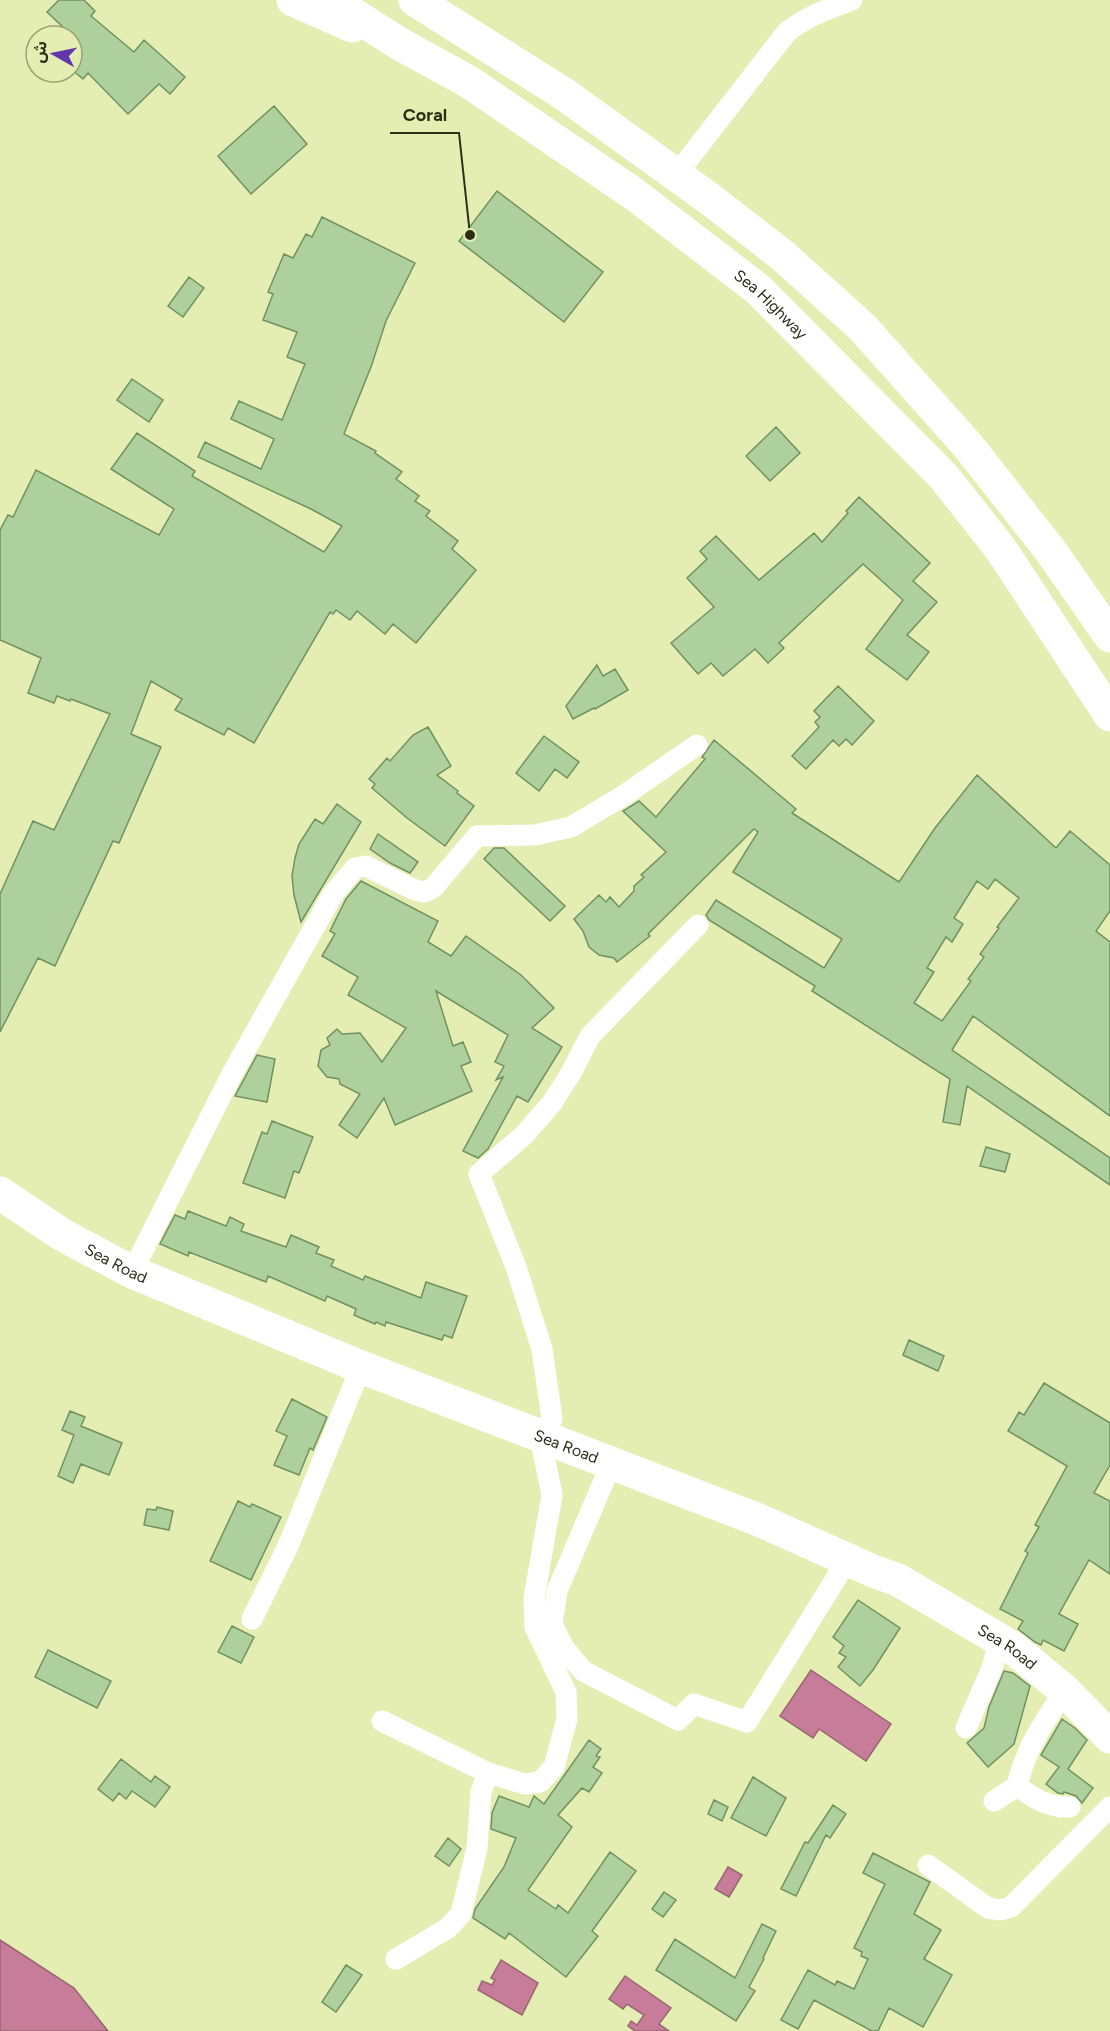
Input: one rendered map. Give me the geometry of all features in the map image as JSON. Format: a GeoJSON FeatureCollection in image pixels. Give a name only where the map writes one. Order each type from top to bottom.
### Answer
{"type":"FeatureCollection","features":[{"type":"Feature","properties":{"kind":"highway"},"geometry":{"type":"LineString","coordinates":[[293,0],[342,23],[400,44]]}},
{"type":"Feature","properties":{"kind":"highway","name":"Sea Highway"},"geometry":{"type":"LineString","coordinates":[[331,0],[400,44],[469,82],[634,194],[759,290],[944,477],[1000,548],[1110,715]]}},
{"type":"Feature","properties":{"kind":"highway"},"geometry":{"type":"LineString","coordinates":[[416,0],[564,94],[711,200],[782,255],[863,328],[969,447],[1050,549],[1110,636]]}},
{"type":"Feature","properties":{"kind":"highway"},"geometry":{"type":"LineString","coordinates":[[455,0],[564,94]]}},
{"type":"Feature","properties":{"kind":"highway","name":"Sea Road"},"geometry":{"type":"LineString","coordinates":[[0,1193],[61,1234],[132,1272],[361,1367],[759,1520],[898,1580],[1012,1647],[1065,1691],[1110,1737]]}},
{"type":"Feature","properties":{"kind":"street"},"geometry":{"type":"LineString","coordinates":[[676,175],[787,32],[814,14],[852,0]]}},
{"type":"Feature","properties":{"kind":"street"},"geometry":{"type":"LineString","coordinates":[[132,1272],[233,1072],[333,894],[355,868],[366,866],[415,890],[424,892],[433,888],[477,836],[535,835],[571,827],[623,796],[697,745]]}},
{"type":"Feature","properties":{"kind":"street"},"geometry":{"type":"LineString","coordinates":[[382,1721],[488,1773],[525,1784],[540,1782],[554,1767],[567,1719],[566,1692],[535,1627],[534,1598],[552,1494],[540,1436],[552,1419],[542,1349],[516,1267],[479,1174],[524,1135],[552,1103],[590,1036],[698,925]]}},
{"type":"Feature","properties":{"kind":"street"},"geometry":{"type":"LineString","coordinates":[[252,1619],[288,1546],[361,1367]]}},
{"type":"Feature","properties":{"kind":"street"},"geometry":{"type":"LineString","coordinates":[[612,1462],[557,1591],[552,1624],[564,1648],[583,1671],[678,1720],[694,1704],[747,1722],[848,1559]]}},
{"type":"Feature","properties":{"kind":"street"},"geometry":{"type":"LineString","coordinates":[[966,1728],[992,1668],[1000,1640]]}},
{"type":"Feature","properties":{"kind":"street"},"geometry":{"type":"LineString","coordinates":[[994,1801],[1017,1786],[1020,1771],[1033,1740],[1065,1691]]}},
{"type":"Feature","properties":{"kind":"street"},"geometry":{"type":"LineString","coordinates":[[396,1959],[448,1928],[460,1914],[477,1848],[481,1792],[488,1773]]}},
{"type":"Feature","properties":{"kind":"street"},"geometry":{"type":"LineString","coordinates":[[1017,1786],[1033,1798],[1058,1808],[1070,1807]]}},
{"type":"Feature","properties":{"kind":"street"},"geometry":{"type":"LineString","coordinates":[[928,1865],[988,1908],[1000,1910],[1011,1907],[1110,1807]]}},
{"type":"Feature","properties":{"kind":"shaded area"},"geometry":{"type":"Polygon","coordinates":[[[811,1670],[891,1724],[866,1761],[819,1729],[813,1738],[780,1716],[811,1670]]]}},
{"type":"Feature","properties":{"kind":"shaded area"},"geometry":{"type":"Polygon","coordinates":[[[728,1867],[742,1875],[729,1897],[715,1889],[728,1867]]]}},
{"type":"Feature","properties":{"kind":"shaded area"},"geometry":{"type":"Polygon","coordinates":[[[0,1940],[74,1988],[108,2031],[0,2031],[0,1940]]]}},
{"type":"Feature","properties":{"kind":"shaded area"},"geometry":{"type":"Polygon","coordinates":[[[501,1960],[538,1983],[522,2015],[478,1990],[482,1981],[492,1985],[495,1980],[491,1978],[501,1960]]]}},
{"type":"Feature","properties":{"kind":"shaded area"},"geometry":{"type":"Polygon","coordinates":[[[625,1976],[671,2008],[659,2024],[669,2031],[635,2031],[628,2026],[631,2021],[637,2025],[644,2015],[627,2004],[623,2009],[609,1999],[625,1976]]]}},
{"type":"Feature","properties":{"kind":"building"},"geometry":{"type":"Polygon","coordinates":[[[59,0],[84,0],[95,11],[91,16],[134,52],[144,40],[185,77],[170,94],[159,84],[128,114],[88,73],[84,78],[84,24],[60,24],[47,12],[59,0]]]}},
{"type":"Feature","properties":{"kind":"building"},"geometry":{"type":"Polygon","coordinates":[[[274,106],[307,144],[251,194],[218,156],[274,106]]]}},
{"type":"Feature","properties":{"kind":"building"},"geometry":{"type":"Polygon","coordinates":[[[497,191],[603,272],[564,322],[459,241],[497,191]]]}},
{"type":"Feature","properties":{"kind":"building"},"geometry":{"type":"Polygon","coordinates":[[[322,217],[415,263],[386,321],[371,367],[344,434],[376,451],[375,453],[402,472],[396,479],[419,496],[415,501],[430,511],[426,516],[458,541],[452,549],[476,570],[416,643],[393,624],[385,634],[357,611],[350,620],[336,610],[333,614],[330,612],[254,743],[228,728],[224,735],[175,710],[182,699],[151,681],[131,734],[161,747],[119,843],[113,841],[55,966],[38,958],[0,1032],[0,894],[33,821],[54,830],[110,714],[71,699],[70,701],[57,696],[54,703],[28,693],[41,658],[0,640],[0,530],[8,515],[13,517],[36,470],[159,535],[174,509],[111,469],[137,433],[195,471],[192,476],[324,552],[342,526],[311,509],[198,457],[205,442],[261,469],[274,439],[231,419],[239,401],[282,420],[305,364],[287,357],[297,332],[263,320],[273,294],[268,292],[284,254],[293,258],[306,234],[312,237],[322,217]]]}},
{"type":"Feature","properties":{"kind":"building"},"geometry":{"type":"Polygon","coordinates":[[[189,277],[204,288],[183,317],[168,306],[189,277]]]}},
{"type":"Feature","properties":{"kind":"building"},"geometry":{"type":"Polygon","coordinates":[[[132,379],[163,400],[149,422],[117,400],[132,379]]]}},
{"type":"Feature","properties":{"kind":"building"},"geometry":{"type":"Polygon","coordinates":[[[776,427],[800,453],[770,481],[746,456],[776,427]]]}},
{"type":"Feature","properties":{"kind":"building"},"geometry":{"type":"Polygon","coordinates":[[[859,497],[930,563],[913,581],[937,602],[907,635],[929,652],[907,680],[866,649],[903,600],[863,564],[779,643],[784,648],[768,663],[755,649],[723,676],[711,663],[698,674],[671,643],[714,607],[687,578],[707,559],[700,551],[716,536],[759,580],[814,533],[822,542],[859,497]]]}},
{"type":"Feature","properties":{"kind":"building"},"geometry":{"type":"Polygon","coordinates":[[[597,665],[603,676],[615,669],[628,690],[573,719],[566,706],[597,665]]]}},
{"type":"Feature","properties":{"kind":"building"},"geometry":{"type":"Polygon","coordinates":[[[838,686],[874,721],[852,745],[846,739],[839,746],[833,740],[806,769],[792,756],[819,727],[815,722],[820,717],[814,711],[838,686]]]}},
{"type":"Feature","properties":{"kind":"building"},"geometry":{"type":"Polygon","coordinates":[[[428,727],[451,766],[437,775],[474,806],[445,846],[372,788],[375,784],[369,779],[387,758],[390,761],[413,735],[428,727]]]}},
{"type":"Feature","properties":{"kind":"building"},"geometry":{"type":"Polygon","coordinates":[[[544,736],[579,762],[567,778],[555,769],[539,791],[516,773],[544,736]]]}},
{"type":"Feature","properties":{"kind":"building"},"geometry":{"type":"Polygon","coordinates":[[[714,740],[796,809],[792,813],[899,882],[935,828],[977,775],[1056,848],[1070,831],[1110,865],[1110,911],[1096,931],[1110,942],[1110,1116],[973,1016],[952,1050],[1110,1158],[1110,1185],[967,1086],[960,1125],[943,1122],[950,1079],[812,991],[815,986],[709,920],[706,915],[716,900],[824,968],[842,939],[733,872],[758,832],[754,829],[648,934],[650,936],[617,962],[614,958],[599,955],[589,947],[583,931],[574,919],[599,895],[606,902],[610,897],[619,907],[634,891],[634,886],[644,877],[641,875],[666,852],[623,811],[639,801],[656,817],[705,759],[702,757],[714,740]],[[995,879],[988,889],[977,881],[954,918],[963,924],[952,942],[946,937],[927,968],[934,972],[914,1003],[942,1021],[971,981],[968,979],[984,957],[980,954],[1019,898],[995,879]]]}},
{"type":"Feature","properties":{"kind":"building"},"geometry":{"type":"Polygon","coordinates":[[[337,804],[361,822],[301,922],[292,876],[299,844],[315,819],[323,824],[337,804]]]}},
{"type":"Feature","properties":{"kind":"building"},"geometry":{"type":"Polygon","coordinates":[[[378,834],[418,862],[410,873],[370,849],[378,834]]]}},
{"type":"Feature","properties":{"kind":"building"},"geometry":{"type":"Polygon","coordinates":[[[494,848],[504,848],[565,906],[550,921],[484,859],[494,848]]]}},
{"type":"Feature","properties":{"kind":"building"},"geometry":{"type":"Polygon","coordinates":[[[361,881],[438,921],[428,942],[451,956],[466,936],[521,975],[554,1008],[532,1028],[562,1047],[528,1102],[517,1096],[488,1149],[478,1158],[463,1151],[503,1077],[496,1080],[504,1066],[495,1062],[508,1035],[436,991],[453,1046],[463,1042],[471,1062],[461,1066],[472,1091],[395,1125],[384,1098],[357,1138],[339,1125],[360,1094],[340,1084],[339,1079],[327,1077],[318,1066],[321,1050],[330,1045],[327,1038],[337,1029],[342,1034],[360,1033],[382,1062],[406,1028],[348,995],[358,977],[322,956],[335,934],[330,931],[346,899],[361,881]]]}},
{"type":"Feature","properties":{"kind":"building"},"geometry":{"type":"Polygon","coordinates":[[[257,1055],[275,1059],[267,1102],[235,1096],[257,1055]]]}},
{"type":"Feature","properties":{"kind":"building"},"geometry":{"type":"Polygon","coordinates":[[[272,1121],[313,1137],[299,1173],[294,1171],[285,1198],[243,1183],[262,1132],[267,1134],[272,1121]]]}},
{"type":"Feature","properties":{"kind":"building"},"geometry":{"type":"Polygon","coordinates":[[[986,1147],[1010,1154],[1005,1172],[980,1166],[986,1147]]]}},
{"type":"Feature","properties":{"kind":"building"},"geometry":{"type":"Polygon","coordinates":[[[188,1211],[226,1226],[230,1217],[244,1224],[241,1231],[286,1247],[291,1235],[319,1247],[316,1253],[334,1260],[331,1266],[363,1280],[365,1276],[421,1298],[426,1282],[467,1296],[452,1338],[444,1335],[442,1340],[386,1322],[385,1326],[376,1322],[375,1324],[354,1315],[356,1309],[327,1296],[325,1301],[268,1276],[266,1282],[189,1252],[188,1256],[160,1244],[175,1215],[185,1219],[188,1211]]]}},
{"type":"Feature","properties":{"kind":"building"},"geometry":{"type":"Polygon","coordinates":[[[909,1340],[944,1356],[938,1371],[903,1355],[909,1340]]]}},
{"type":"Feature","properties":{"kind":"building"},"geometry":{"type":"Polygon","coordinates":[[[1044,1383],[1110,1423],[1110,1465],[1094,1493],[1110,1501],[1110,1574],[1089,1560],[1059,1614],[1078,1624],[1064,1651],[1043,1640],[1041,1645],[1035,1642],[1018,1629],[1023,1621],[1000,1609],[1028,1553],[1025,1551],[1039,1527],[1035,1525],[1067,1466],[1008,1431],[1019,1412],[1024,1415],[1044,1383]]]}},
{"type":"Feature","properties":{"kind":"building"},"geometry":{"type":"Polygon","coordinates":[[[292,1399],[327,1417],[313,1450],[310,1448],[299,1475],[274,1465],[287,1436],[276,1431],[292,1399]]]}},
{"type":"Feature","properties":{"kind":"building"},"geometry":{"type":"Polygon","coordinates":[[[70,1411],[85,1417],[81,1426],[122,1443],[109,1475],[81,1464],[73,1483],[58,1476],[74,1435],[62,1430],[70,1411]]]}},
{"type":"Feature","properties":{"kind":"building"},"geometry":{"type":"Polygon","coordinates":[[[238,1501],[250,1507],[252,1504],[281,1517],[251,1580],[210,1561],[238,1501]]]}},
{"type":"Feature","properties":{"kind":"building"},"geometry":{"type":"Polygon","coordinates":[[[157,1507],[173,1511],[169,1530],[144,1525],[147,1509],[156,1510],[157,1507]]]}},
{"type":"Feature","properties":{"kind":"building"},"geometry":{"type":"Polygon","coordinates":[[[858,1600],[900,1628],[860,1686],[838,1667],[846,1657],[839,1653],[844,1646],[833,1637],[858,1600]]]}},
{"type":"Feature","properties":{"kind":"building"},"geometry":{"type":"Polygon","coordinates":[[[232,1626],[254,1637],[241,1663],[218,1652],[232,1626]]]}},
{"type":"Feature","properties":{"kind":"building"},"geometry":{"type":"Polygon","coordinates":[[[48,1650],[111,1681],[97,1708],[35,1677],[48,1650]]]}},
{"type":"Feature","properties":{"kind":"building"},"geometry":{"type":"Polygon","coordinates":[[[1004,1671],[1013,1673],[1030,1686],[1014,1744],[988,1767],[967,1743],[984,1728],[989,1707],[1004,1671]]]}},
{"type":"Feature","properties":{"kind":"building"},"geometry":{"type":"Polygon","coordinates":[[[1062,1719],[1087,1740],[1068,1769],[1093,1788],[1082,1803],[1076,1796],[1064,1792],[1063,1794],[1058,1793],[1046,1784],[1059,1767],[1041,1755],[1062,1719]]]}},
{"type":"Feature","properties":{"kind":"building"},"geometry":{"type":"Polygon","coordinates":[[[589,1740],[601,1749],[596,1756],[600,1757],[593,1767],[602,1773],[589,1792],[582,1788],[558,1815],[572,1827],[528,1890],[556,1909],[558,1905],[568,1913],[610,1852],[636,1871],[592,1931],[598,1936],[566,1977],[509,1933],[505,1939],[473,1918],[475,1909],[504,1867],[516,1838],[491,1829],[492,1813],[499,1796],[529,1807],[534,1796],[544,1804],[589,1740]]]}},
{"type":"Feature","properties":{"kind":"building"},"geometry":{"type":"Polygon","coordinates":[[[121,1759],[151,1782],[155,1776],[170,1787],[155,1807],[132,1791],[126,1799],[119,1793],[113,1801],[98,1789],[121,1759]]]}},
{"type":"Feature","properties":{"kind":"building"},"geometry":{"type":"Polygon","coordinates":[[[753,1777],[786,1798],[766,1836],[731,1818],[753,1777]]]}},
{"type":"Feature","properties":{"kind":"building"},"geometry":{"type":"Polygon","coordinates":[[[714,1800],[728,1807],[722,1821],[708,1814],[714,1800]]]}},
{"type":"Feature","properties":{"kind":"building"},"geometry":{"type":"Polygon","coordinates":[[[833,1805],[846,1814],[830,1838],[826,1835],[796,1896],[781,1889],[805,1842],[808,1843],[833,1805]]]}},
{"type":"Feature","properties":{"kind":"building"},"geometry":{"type":"Polygon","coordinates":[[[448,1838],[461,1849],[449,1866],[435,1856],[448,1838]]]}},
{"type":"Feature","properties":{"kind":"building"},"geometry":{"type":"Polygon","coordinates":[[[873,1853],[930,1882],[914,1914],[941,1930],[924,1959],[952,1975],[923,2027],[889,2008],[878,2031],[872,2031],[814,2000],[798,2029],[781,2020],[808,1970],[835,1985],[837,1981],[854,1989],[868,1959],[861,1956],[862,1952],[854,1948],[885,1884],[863,1873],[873,1853]]]}},
{"type":"Feature","properties":{"kind":"building"},"geometry":{"type":"Polygon","coordinates":[[[664,1892],[676,1900],[663,1917],[652,1909],[664,1892]]]}},
{"type":"Feature","properties":{"kind":"building"},"geometry":{"type":"Polygon","coordinates":[[[762,1924],[776,1931],[749,1987],[755,1991],[736,2021],[656,1970],[675,1939],[735,1978],[762,1924]]]}},
{"type":"Feature","properties":{"kind":"building"},"geometry":{"type":"Polygon","coordinates":[[[346,1965],[362,1975],[336,2012],[322,2002],[346,1965]]]}},
{"type":"Feature","properties":{"kind":"place","name":"Coral"},"geometry":{"type":"Point","coordinates":[470,235]}}]}
